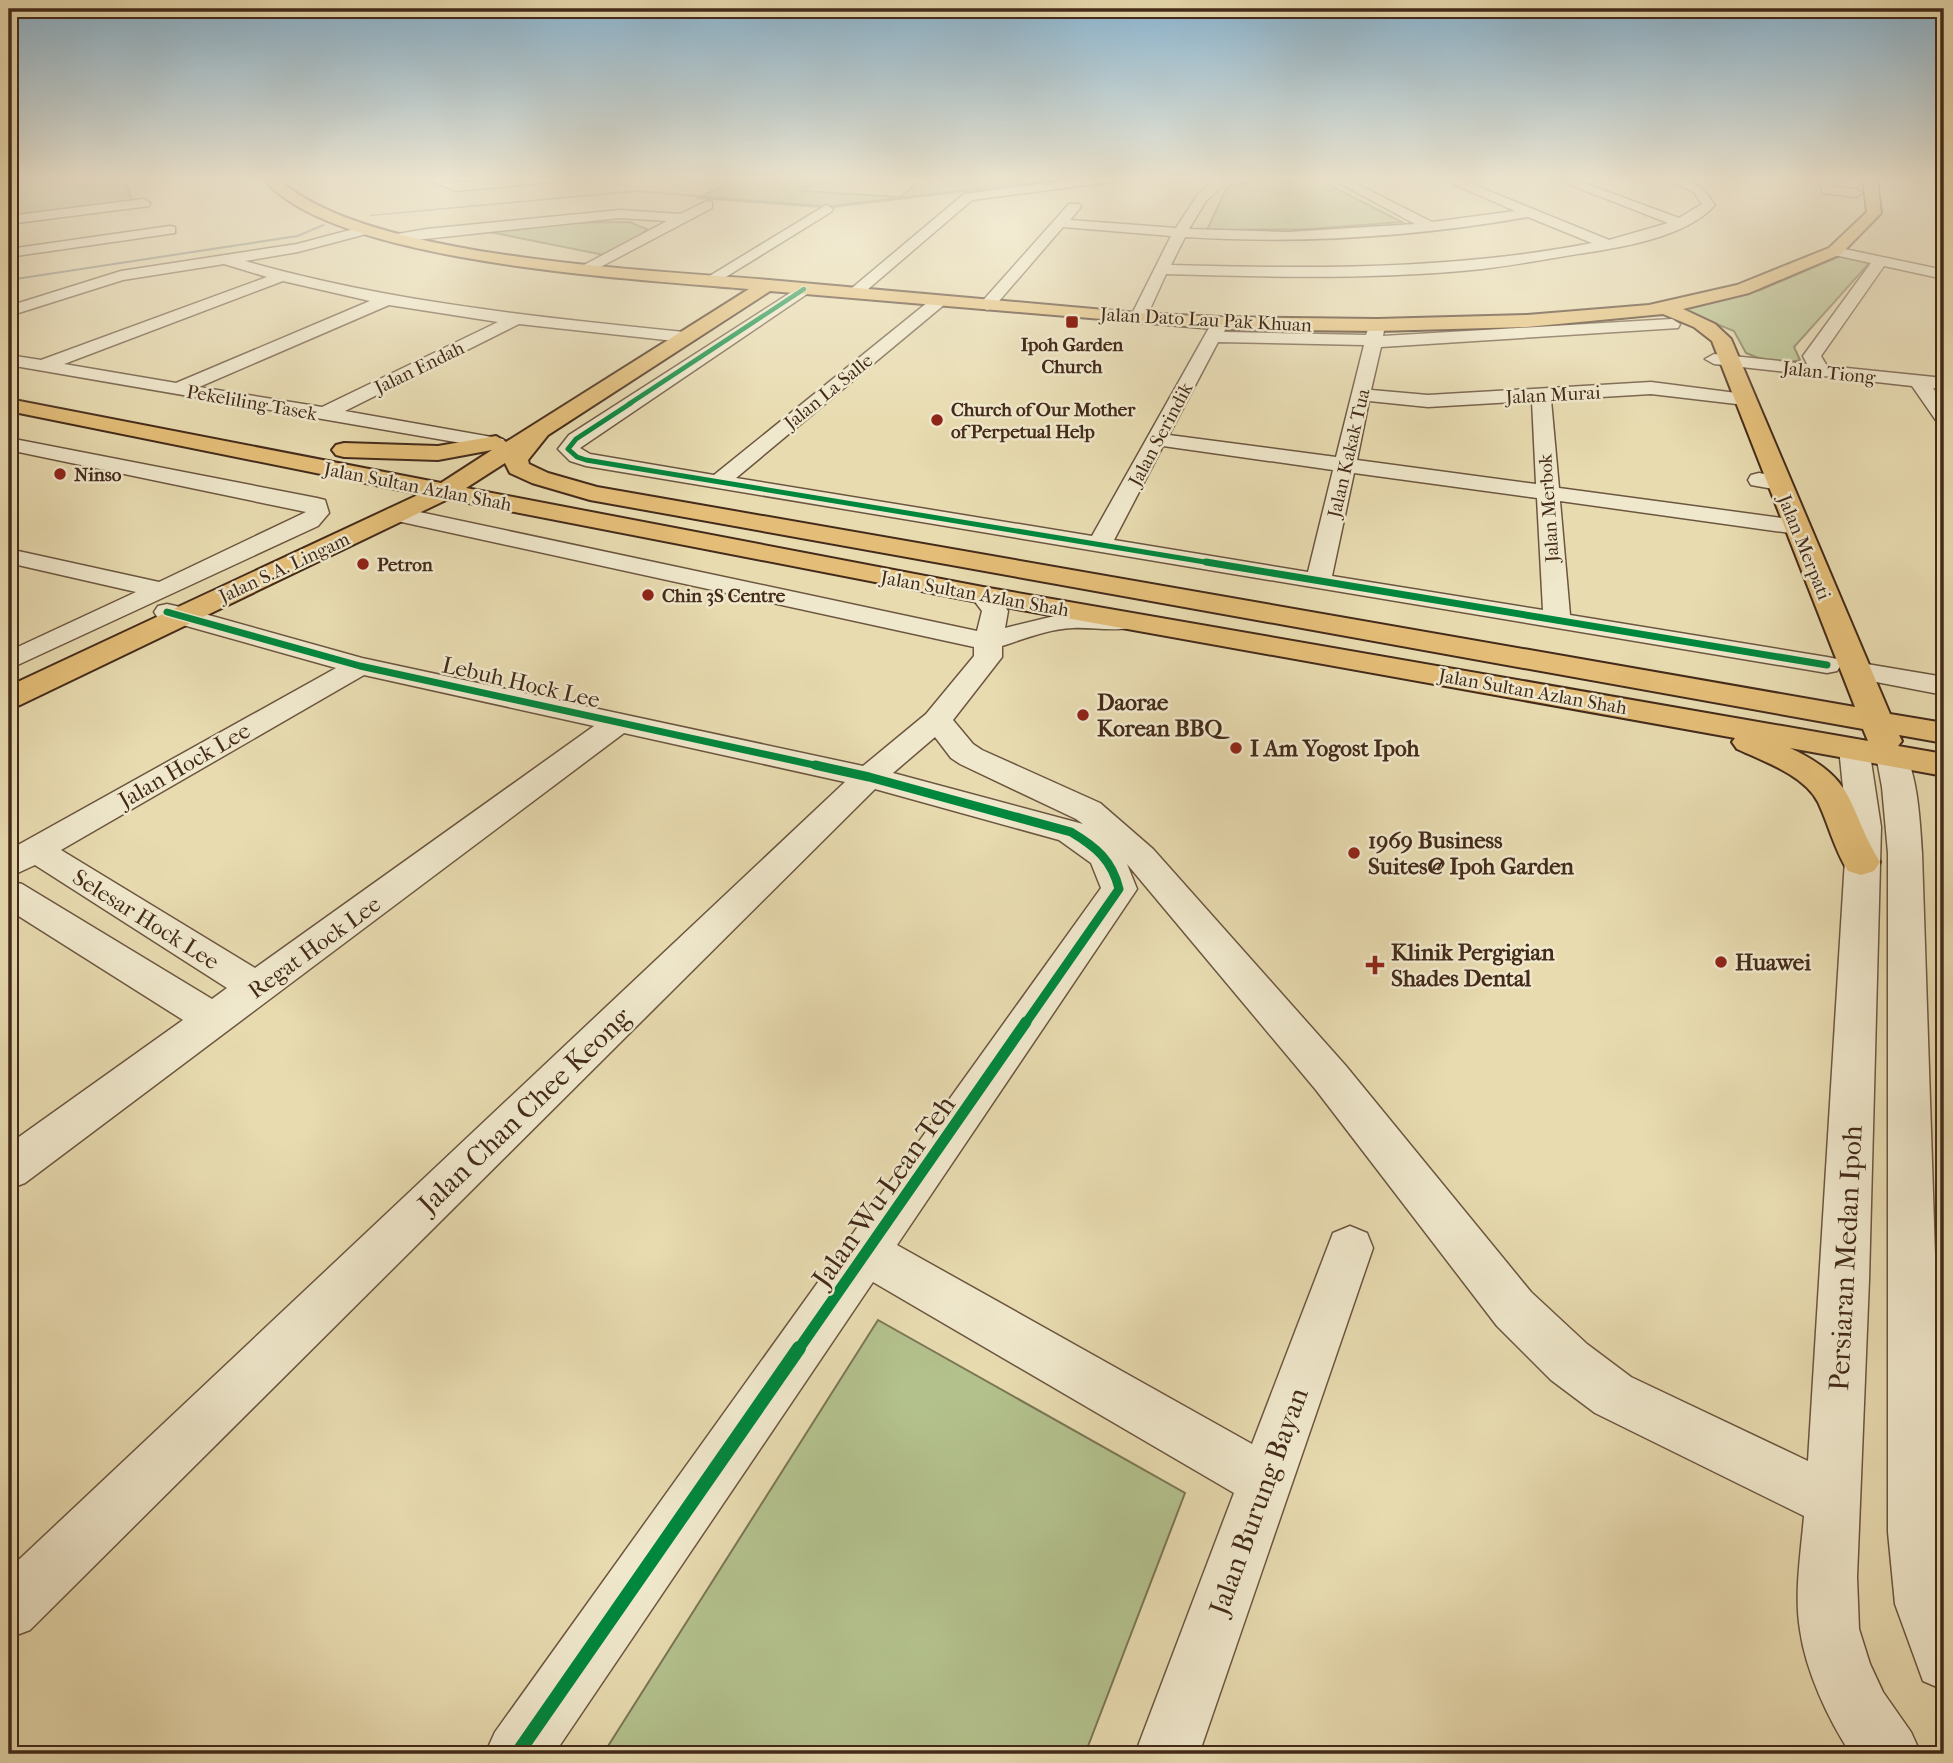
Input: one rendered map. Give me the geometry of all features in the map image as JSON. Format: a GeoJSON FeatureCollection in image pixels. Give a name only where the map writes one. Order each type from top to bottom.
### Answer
{"type":"FeatureCollection","features":[{"type":"Feature","properties":{"kind":"main road","name":"Jalan Dato Lau Pak Khuan"},"geometry":{"type":"LineString","coordinates":[[525,260],[587,269],[1138,318],[1216,330],[1375,336],[1536,313],[1608,306],[1762,279]]}},
{"type":"Feature","properties":{"kind":"main road","name":"Jalan Dato Lau Pak Khuan"},"geometry":{"type":"LineString","coordinates":[[1495,320],[1640,316],[1662,312],[1743,289],[1811,260]]}},
{"type":"Feature","properties":{"kind":"main road"},"geometry":{"type":"LineString","coordinates":[[1536,313],[1662,312],[1726,284]]}},
{"type":"Feature","properties":{"kind":"main road"},"geometry":{"type":"LineString","coordinates":[[449,480],[543,429],[758,285]]}},
{"type":"Feature","properties":{"kind":"main road","name":"Jalan Merpati"},"geometry":{"type":"LineString","coordinates":[[1662,312],[1703,335],[1719,352],[1841,667],[1874,742]]}},
{"type":"Feature","properties":{"kind":"main road"},"geometry":{"type":"LineString","coordinates":[[449,480],[496,443],[677,337]]}},
{"type":"Feature","properties":{"kind":"main road","name":"Jalan Sultan Azlan Shah"},"geometry":{"type":"LineString","coordinates":[[9,390],[344,450],[449,480],[595,494],[1843,715]]}},
{"type":"Feature","properties":{"kind":"main road","name":"Jalan Sultan Azlan Shah"},"geometry":{"type":"LineString","coordinates":[[9,405],[449,480],[983,595],[1126,621],[1695,719],[1874,742],[1944,765]]}},
{"type":"Feature","properties":{"kind":"main road"},"geometry":{"type":"LineString","coordinates":[[543,429],[516,459],[518,468],[540,478],[595,494]]}},
{"type":"Feature","properties":{"kind":"main road"},"geometry":{"type":"LineString","coordinates":[[344,450],[438,453],[496,443]]}},
{"type":"Feature","properties":{"kind":"main road","name":"Jalan S.A. Lingam"},"geometry":{"type":"LineString","coordinates":[[9,698],[170,606],[396,514],[449,480]]}},
{"type":"Feature","properties":{"kind":"main road","name":"Jalan S.A. Lingam"},"geometry":{"type":"LineString","coordinates":[[9,687],[170,606],[449,480]]}},
{"type":"Feature","properties":{"kind":"main road"},"geometry":{"type":"LineString","coordinates":[[1841,667],[1843,715],[1874,742]]}},
{"type":"Feature","properties":{"kind":"main road"},"geometry":{"type":"LineString","coordinates":[[1695,719],[1778,755],[1820,783],[1834,799],[1850,847],[1861,862]]}},
{"type":"Feature","properties":{"kind":"main road","name":"Jalan Sultan Azlan Shah"},"geometry":{"type":"LineString","coordinates":[[1874,742],[1944,733]]}},
{"type":"Feature","properties":{"kind":"street"},"geometry":{"type":"LineString","coordinates":[[9,311],[121,276],[224,260]]}},
{"type":"Feature","properties":{"kind":"street"},"geometry":{"type":"LineString","coordinates":[[227,260],[280,277],[386,300],[515,320],[677,337]]}},
{"type":"Feature","properties":{"kind":"street"},"geometry":{"type":"LineString","coordinates":[[587,269],[603,260]]}},
{"type":"Feature","properties":{"kind":"street"},"geometry":{"type":"LineString","coordinates":[[712,280],[744,260]]}},
{"type":"Feature","properties":{"kind":"street"},"geometry":{"type":"LineString","coordinates":[[854,293],[893,260]]}},
{"type":"Feature","properties":{"kind":"street"},"geometry":{"type":"LineString","coordinates":[[986,305],[1026,260]]}},
{"type":"Feature","properties":{"kind":"street"},"geometry":{"type":"LineString","coordinates":[[1138,318],[1166,260]]}},
{"type":"Feature","properties":{"kind":"street"},"geometry":{"type":"LineString","coordinates":[[1161,269],[1293,272],[1408,270],[1507,260]]}},
{"type":"Feature","properties":{"kind":"street"},"geometry":{"type":"LineString","coordinates":[[1821,372],[1812,356],[1881,260]]}},
{"type":"Feature","properties":{"kind":"street"},"geometry":{"type":"LineString","coordinates":[[1882,260],[1944,274]]}},
{"type":"Feature","properties":{"kind":"street"},"geometry":{"type":"LineString","coordinates":[[41,366],[280,277]]}},
{"type":"Feature","properties":{"kind":"street"},"geometry":{"type":"LineString","coordinates":[[804,289],[576,439],[568,449],[577,457],[586,460],[1944,686]]}},
{"type":"Feature","properties":{"kind":"street"},"geometry":{"type":"LineString","coordinates":[[177,389],[386,300]]}},
{"type":"Feature","properties":{"kind":"street","name":"Jalan La Salle"},"geometry":{"type":"LineString","coordinates":[[718,482],[939,301]]}},
{"type":"Feature","properties":{"kind":"street"},"geometry":{"type":"LineString","coordinates":[[1375,336],[1662,312]]}},
{"type":"Feature","properties":{"kind":"street","name":"Jalan Endah"},"geometry":{"type":"LineString","coordinates":[[324,414],[515,320]]}},
{"type":"Feature","properties":{"kind":"street","name":"Jalan Serindik"},"geometry":{"type":"LineString","coordinates":[[1099,545],[1216,330]]}},
{"type":"Feature","properties":{"kind":"street","name":"Jalan Kakak Tua"},"geometry":{"type":"LineString","coordinates":[[1318,581],[1375,336]]}},
{"type":"Feature","properties":{"kind":"street","name":"Jalan Tiong"},"geometry":{"type":"LineString","coordinates":[[1719,352],[1821,372],[1944,384]]}},
{"type":"Feature","properties":{"kind":"street","name":"Pekeliling Tasek"},"geometry":{"type":"LineString","coordinates":[[9,360],[496,443]]}},
{"type":"Feature","properties":{"kind":"street"},"geometry":{"type":"LineString","coordinates":[[1919,382],[1944,418]]}},
{"type":"Feature","properties":{"kind":"street","name":"Jalan Murai"},"geometry":{"type":"LineString","coordinates":[[1361,395],[1427,401],[1651,388],[1737,398]]}},
{"type":"Feature","properties":{"kind":"street","name":"Jalan Merbok"},"geometry":{"type":"LineString","coordinates":[[1541,395],[1557,620]]}},
{"type":"Feature","properties":{"kind":"street"},"geometry":{"type":"LineString","coordinates":[[1157,439],[1786,525]]}},
{"type":"Feature","properties":{"kind":"street"},"geometry":{"type":"LineString","coordinates":[[9,444],[317,505],[318,513],[310,521],[170,606],[9,661]]}},
{"type":"Feature","properties":{"kind":"street"},"geometry":{"type":"LineString","coordinates":[[396,514],[988,642],[1034,627],[1071,620],[1126,621]]}},
{"type":"Feature","properties":{"kind":"street","name":"Lebuh Hock Lee"},"geometry":{"type":"LineString","coordinates":[[9,556],[360,666],[869,777]]}},
{"type":"Feature","properties":{"kind":"street","name":"Jalan Chan Chee Keong"},"geometry":{"type":"LineString","coordinates":[[9,1609],[869,777],[937,720],[988,657],[988,642],[995,611],[983,595]]}},
{"type":"Feature","properties":{"kind":"street","name":"Jalan Hock Lee"},"geometry":{"type":"LineString","coordinates":[[22,858],[360,666]]}},
{"type":"Feature","properties":{"kind":"street"},"geometry":{"type":"LineString","coordinates":[[937,720],[962,751],[1088,811],[1141,857],[1331,1078],[1514,1309],[1569,1362],[1613,1395],[1832,1501]]}},
{"type":"Feature","properties":{"kind":"street","name":"Regat Hock Lee"},"geometry":{"type":"LineString","coordinates":[[9,1169],[618,723]]}},
{"type":"Feature","properties":{"kind":"street"},"geometry":{"type":"LineString","coordinates":[[1874,742],[1900,788],[1905,839],[1904,944],[1916,1532],[1924,1604],[1944,1660]]}},
{"type":"Feature","properties":{"kind":"street","name":"Persiaran Medan Ipoh"},"geometry":{"type":"LineString","coordinates":[[1874,742],[1861,862],[1845,1280],[1832,1501],[1829,1629],[1842,1672],[1861,1714],[1889,1754]]}},
{"type":"Feature","properties":{"kind":"street","name":"Jalan Wu Lean Teh"},"geometry":{"type":"LineString","coordinates":[[517,1754],[868,1254],[1119,889],[1116,869],[1100,850],[1071,832],[869,777]]}},
{"type":"Feature","properties":{"kind":"street","name":"Selesar Hock Lee"},"geometry":{"type":"LineString","coordinates":[[22,858],[257,988]]}},
{"type":"Feature","properties":{"kind":"street"},"geometry":{"type":"LineString","coordinates":[[9,893],[215,1020]]}},
{"type":"Feature","properties":{"kind":"street","name":"Jalan Burung Bayan"},"geometry":{"type":"LineString","coordinates":[[1167,1754],[1350,1248]]}},
{"type":"Feature","properties":{"kind":"street"},"geometry":{"type":"LineString","coordinates":[[868,1254],[1265,1481]]}},
{"type":"Feature","properties":{"kind":"green space"},"geometry":{"type":"Polygon","coordinates":[[[1830,260],[1872,260],[1794,347],[1800,360],[1773,361],[1746,353],[1734,331],[1682,310],[1760,290],[1830,260]]]}},
{"type":"Feature","properties":{"kind":"green space"},"geometry":{"type":"Polygon","coordinates":[[[878,1320],[1185,1493],[1085,1754],[603,1754],[878,1320]]]}},
{"type":"Feature","properties":{"kind":"waterway"},"geometry":{"type":"LineString","coordinates":[[9,280],[139,260]]}},
{"type":"Feature","properties":{"kind":"cycle path"},"geometry":{"type":"LineString","coordinates":[[804,289],[576,439],[568,449],[577,457],[586,460],[1827,665]]}},
{"type":"Feature","properties":{"kind":"cycle path"},"geometry":{"type":"LineString","coordinates":[[167,612],[360,666],[869,777],[1071,832],[1103,855],[1116,878],[1119,889],[517,1754]]}},
{"type":"Feature","properties":{"kind":"place","name":"Ipoh Garden Church"},"geometry":{"type":"Point","coordinates":[1072,322]}},
{"type":"Feature","properties":{"kind":"place","name":"Church of Our Mother of Perpetual Help"},"geometry":{"type":"Point","coordinates":[937,420]}},
{"type":"Feature","properties":{"kind":"place","name":"Ninso"},"geometry":{"type":"Point","coordinates":[60,474]}},
{"type":"Feature","properties":{"kind":"place","name":"Petron"},"geometry":{"type":"Point","coordinates":[363,564]}},
{"type":"Feature","properties":{"kind":"place","name":"Chin 3S Centre"},"geometry":{"type":"Point","coordinates":[648,595]}},
{"type":"Feature","properties":{"kind":"place","name":"Daorae Korean BBQ"},"geometry":{"type":"Point","coordinates":[1083,715]}},
{"type":"Feature","properties":{"kind":"place","name":"I Am Yogost Ipoh"},"geometry":{"type":"Point","coordinates":[1236,748]}},
{"type":"Feature","properties":{"kind":"place","name":"1969 Business Suites@ Ipoh Garden"},"geometry":{"type":"Point","coordinates":[1354,853]}},
{"type":"Feature","properties":{"kind":"place","name":"Huawei"},"geometry":{"type":"Point","coordinates":[1721,962]}},
{"type":"Feature","properties":{"kind":"place","name":"Klinik Pergigian Shades Dental"},"geometry":{"type":"Point","coordinates":[1375,965]}}]}
